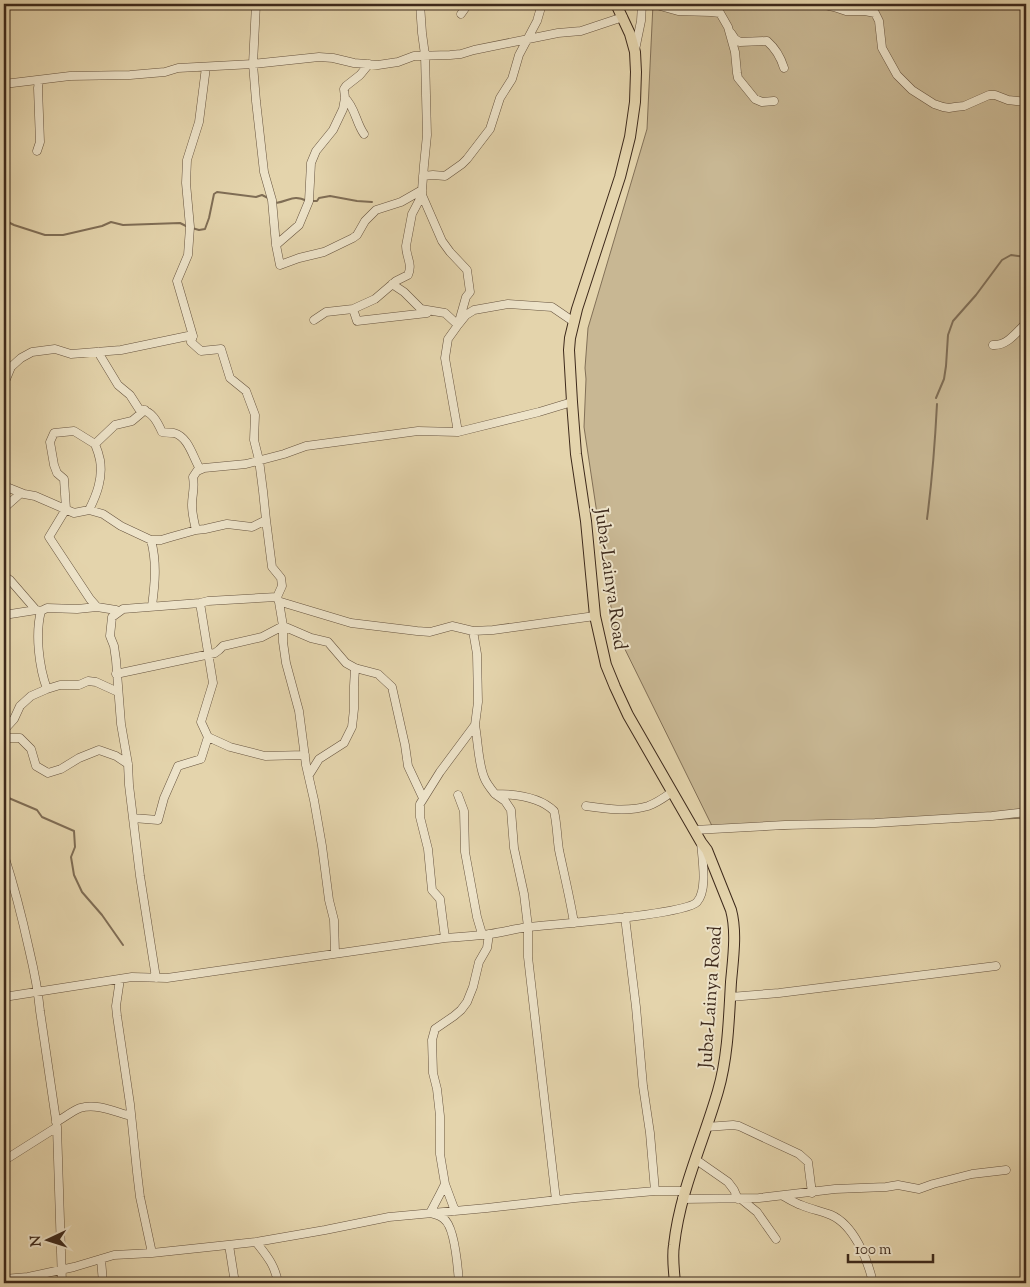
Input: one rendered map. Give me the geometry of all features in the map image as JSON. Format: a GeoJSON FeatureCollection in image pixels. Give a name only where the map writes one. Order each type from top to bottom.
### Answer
{"type":"FeatureCollection","features":[{"type":"Feature","properties":{"kind":"main road","name":"Juba-Lainya Road"},"geometry":{"type":"LineString","coordinates":[[616,4],[630,34],[635,52],[635,102],[630,137],[620,177],[577,309],[569,350],[576,454],[586,521],[595,616],[606,666],[628,715],[714,864],[732,915],[734,942],[723,1069],[718,1090],[683,1195],[674,1246],[675,1283]]}},
{"type":"Feature","properties":{"kind":"street"},"geometry":{"type":"LineString","coordinates":[[256,4],[253,64],[264,172],[272,200],[276,245],[280,265],[324,252],[353,238],[357,235],[365,221],[376,210],[401,202],[422,192]]}},
{"type":"Feature","properties":{"kind":"street"},"geometry":{"type":"LineString","coordinates":[[314,320],[326,312],[353,309],[375,299],[392,284],[406,276],[410,270],[410,262],[406,251],[407,239],[412,214],[422,192],[427,135],[425,55],[420,4]]}},
{"type":"Feature","properties":{"kind":"street"},"geometry":{"type":"LineString","coordinates":[[461,14],[467,4]]}},
{"type":"Feature","properties":{"kind":"street"},"geometry":{"type":"LineString","coordinates":[[423,176],[445,176],[468,159],[490,129],[500,98],[512,79],[519,55],[537,21],[542,4]]}},
{"type":"Feature","properties":{"kind":"street"},"geometry":{"type":"LineString","coordinates":[[635,52],[642,4]]}},
{"type":"Feature","properties":{"kind":"street"},"geometry":{"type":"LineString","coordinates":[[654,4],[678,11],[720,13]]}},
{"type":"Feature","properties":{"kind":"street"},"geometry":{"type":"LineString","coordinates":[[720,13],[723,5],[742,4]]}},
{"type":"Feature","properties":{"kind":"street"},"geometry":{"type":"LineString","coordinates":[[762,4],[825,5],[834,6],[846,11],[875,13],[879,21],[882,48],[897,75],[912,90],[934,104],[948,108],[964,106],[995,94],[1008,100],[1026,102]]}},
{"type":"Feature","properties":{"kind":"street"},"geometry":{"type":"LineString","coordinates":[[720,13],[735,39],[740,42],[767,41],[779,56],[784,68]]}},
{"type":"Feature","properties":{"kind":"street"},"geometry":{"type":"LineString","coordinates":[[4,84],[70,76],[130,75],[165,72],[178,68],[253,64],[319,57],[378,65],[393,63],[414,56],[461,54],[558,33],[581,32],[623,17]]}},
{"type":"Feature","properties":{"kind":"street"},"geometry":{"type":"LineString","coordinates":[[728,27],[735,52],[738,78],[755,100],[762,102],[774,101]]}},
{"type":"Feature","properties":{"kind":"street"},"geometry":{"type":"LineString","coordinates":[[276,245],[299,225],[309,201],[312,163],[316,151],[336,124],[343,109],[344,89],[369,64]]}},
{"type":"Feature","properties":{"kind":"street"},"geometry":{"type":"LineString","coordinates":[[206,67],[200,122],[187,160],[186,183],[190,227],[188,254],[177,281],[193,336],[191,342],[201,351],[221,349],[230,378],[246,391],[255,415],[254,440],[264,491],[272,567],[281,578],[282,586],[279,602],[286,663],[299,712],[334,920],[336,953]]}},
{"type":"Feature","properties":{"kind":"street"},"geometry":{"type":"LineString","coordinates":[[37,151],[40,142],[39,81]]}},
{"type":"Feature","properties":{"kind":"street"},"geometry":{"type":"LineString","coordinates":[[345,98],[351,105],[364,134]]}},
{"type":"Feature","properties":{"kind":"street"},"geometry":{"type":"LineString","coordinates":[[422,192],[442,241],[467,270],[470,292],[466,296],[458,325]]}},
{"type":"Feature","properties":{"kind":"street"},"geometry":{"type":"LineString","coordinates":[[392,284],[404,292],[421,309],[445,313],[458,325]]}},
{"type":"Feature","properties":{"kind":"street"},"geometry":{"type":"LineString","coordinates":[[458,432],[445,358],[448,339],[466,315],[474,310],[508,304],[552,307],[574,322]]}},
{"type":"Feature","properties":{"kind":"street"},"geometry":{"type":"LineString","coordinates":[[353,309],[357,321],[436,312]]}},
{"type":"Feature","properties":{"kind":"street"},"geometry":{"type":"LineString","coordinates":[[993,345],[1000,346],[1007,342],[1026,322]]}},
{"type":"Feature","properties":{"kind":"street"},"geometry":{"type":"LineString","coordinates":[[4,384],[11,367],[21,358],[32,352],[55,349],[71,354],[121,350],[193,336]]}},
{"type":"Feature","properties":{"kind":"street"},"geometry":{"type":"LineString","coordinates":[[98,352],[118,385],[130,395],[139,409],[145,410],[156,420],[162,432],[176,434],[188,443],[194,460],[200,469]]}},
{"type":"Feature","properties":{"kind":"street"},"geometry":{"type":"LineString","coordinates":[[196,530],[192,503],[195,487],[193,477],[200,469],[212,466],[246,464],[306,446],[418,431],[458,432],[540,412],[572,402]]}},
{"type":"Feature","properties":{"kind":"street"},"geometry":{"type":"LineString","coordinates":[[95,444],[115,425],[132,421],[145,410]]}},
{"type":"Feature","properties":{"kind":"street"},"geometry":{"type":"LineString","coordinates":[[89,510],[97,494],[100,477],[100,459],[95,444],[74,431],[54,433],[50,442],[52,457],[57,473],[64,479],[66,509],[49,537],[97,607]]}},
{"type":"Feature","properties":{"kind":"street"},"geometry":{"type":"LineString","coordinates":[[4,486],[35,496],[74,513],[89,510],[103,514],[121,526],[150,540],[171,538],[181,533],[227,524],[252,527],[266,520]]}},
{"type":"Feature","properties":{"kind":"street"},"geometry":{"type":"LineString","coordinates":[[4,508],[21,492]]}},
{"type":"Feature","properties":{"kind":"street"},"geometry":{"type":"LineString","coordinates":[[150,540],[155,555],[155,581],[152,606]]}},
{"type":"Feature","properties":{"kind":"street"},"geometry":{"type":"LineString","coordinates":[[4,576],[10,580],[38,611],[39,646],[43,678],[47,689]]}},
{"type":"Feature","properties":{"kind":"street"},"geometry":{"type":"LineString","coordinates":[[156,978],[140,876],[128,764],[121,724],[115,653],[110,636],[112,617],[118,611],[122,609],[208,601],[279,600],[351,624],[430,632],[452,626],[473,631],[493,630],[595,616]]}},
{"type":"Feature","properties":{"kind":"street"},"geometry":{"type":"LineString","coordinates":[[200,603],[213,683],[201,722],[208,737],[225,745],[264,756],[306,755]]}},
{"type":"Feature","properties":{"kind":"street"},"geometry":{"type":"LineString","coordinates":[[4,615],[38,611],[47,608],[97,607],[118,611]]}},
{"type":"Feature","properties":{"kind":"street"},"geometry":{"type":"LineString","coordinates":[[116,674],[208,654],[220,650],[223,646],[262,636],[283,626],[311,638],[328,642],[346,663],[378,674],[392,687],[408,766],[423,798]]}},
{"type":"Feature","properties":{"kind":"street"},"geometry":{"type":"LineString","coordinates":[[473,631],[477,654],[478,702],[475,725],[480,763],[484,779],[496,794],[509,805],[511,810],[514,848],[524,894],[528,927],[528,957],[556,1200]]}},
{"type":"Feature","properties":{"kind":"street"},"geometry":{"type":"LineString","coordinates":[[309,775],[319,759],[344,743],[352,726],[356,668]]}},
{"type":"Feature","properties":{"kind":"street"},"geometry":{"type":"LineString","coordinates":[[4,730],[14,719],[20,706],[31,696],[47,689],[60,685],[79,685],[88,681],[96,682],[118,692]]}},
{"type":"Feature","properties":{"kind":"street"},"geometry":{"type":"LineString","coordinates":[[445,938],[440,899],[432,890],[428,849],[420,817],[420,804],[440,772],[475,725]]}},
{"type":"Feature","properties":{"kind":"street"},"geometry":{"type":"LineString","coordinates":[[134,818],[158,820],[164,798],[178,766],[201,759],[208,737]]}},
{"type":"Feature","properties":{"kind":"street"},"geometry":{"type":"LineString","coordinates":[[4,738],[20,738],[31,749],[36,766],[48,773],[61,769],[79,758],[99,750],[116,756],[128,764]]}},
{"type":"Feature","properties":{"kind":"street"},"geometry":{"type":"LineString","coordinates":[[586,806],[609,810],[638,808],[652,804],[672,792]]}},
{"type":"Feature","properties":{"kind":"street"},"geometry":{"type":"LineString","coordinates":[[496,794],[522,796],[546,804],[554,811],[558,845],[570,894],[574,923]]}},
{"type":"Feature","properties":{"kind":"street"},"geometry":{"type":"LineString","coordinates":[[455,1211],[445,1184],[440,1154],[440,1116],[433,1073],[432,1040],[435,1029],[461,1010],[467,1002],[479,962],[487,948],[486,934],[477,917],[467,869],[464,811],[458,795]]}},
{"type":"Feature","properties":{"kind":"street"},"geometry":{"type":"LineString","coordinates":[[694,830],[875,823],[992,816],[1026,812]]}},
{"type":"Feature","properties":{"kind":"street"},"geometry":{"type":"LineString","coordinates":[[4,997],[132,977],[167,978],[445,938],[674,910],[694,905],[699,900],[703,871],[701,842]]}},
{"type":"Feature","properties":{"kind":"street"},"geometry":{"type":"LineString","coordinates":[[4,855],[8,879],[39,992],[56,1125],[62,1283]]}},
{"type":"Feature","properties":{"kind":"street"},"geometry":{"type":"LineString","coordinates":[[625,917],[655,1191]]}},
{"type":"Feature","properties":{"kind":"street"},"geometry":{"type":"LineString","coordinates":[[730,997],[779,993],[996,966]]}},
{"type":"Feature","properties":{"kind":"street"},"geometry":{"type":"LineString","coordinates":[[120,979],[116,1006],[131,1116],[136,1172],[152,1253]]}},
{"type":"Feature","properties":{"kind":"street"},"geometry":{"type":"LineString","coordinates":[[4,1159],[78,1109],[98,1107],[131,1116]]}},
{"type":"Feature","properties":{"kind":"street"},"geometry":{"type":"LineString","coordinates":[[706,1127],[739,1126],[799,1154],[808,1162],[812,1192]]}},
{"type":"Feature","properties":{"kind":"street"},"geometry":{"type":"LineString","coordinates":[[694,1159],[728,1182],[740,1199],[757,1212],[776,1239]]}},
{"type":"Feature","properties":{"kind":"street"},"geometry":{"type":"LineString","coordinates":[[4,1279],[22,1280],[114,1255],[256,1242],[389,1217],[655,1191],[740,1199],[783,1196],[835,1189],[898,1185],[919,1189],[972,1174],[1006,1170]]}},
{"type":"Feature","properties":{"kind":"street"},"geometry":{"type":"LineString","coordinates":[[430,1213],[445,1184]]}},
{"type":"Feature","properties":{"kind":"street"},"geometry":{"type":"LineString","coordinates":[[783,1196],[798,1204],[832,1215],[840,1221],[855,1237],[873,1283]]}},
{"type":"Feature","properties":{"kind":"street"},"geometry":{"type":"LineString","coordinates":[[430,1213],[447,1221],[454,1244],[459,1283]]}},
{"type":"Feature","properties":{"kind":"street"},"geometry":{"type":"LineString","coordinates":[[256,1242],[272,1263],[278,1283]]}},
{"type":"Feature","properties":{"kind":"street"},"geometry":{"type":"LineString","coordinates":[[229,1245],[235,1283]]}},
{"type":"Feature","properties":{"kind":"street"},"geometry":{"type":"LineString","coordinates":[[101,1259],[103,1283]]}},
{"type":"Feature","properties":{"kind":"shaded area"},"geometry":{"type":"Polygon","coordinates":[[[653,4],[1026,4],[1026,818],[715,832],[614,627],[584,427],[585,368],[588,328],[647,129],[653,4]]]}},
{"type":"Feature","properties":{"kind":"waterway"},"geometry":{"type":"LineString","coordinates":[[192,228],[205,229],[214,194],[217,192],[256,197],[262,195],[268,198]]}},
{"type":"Feature","properties":{"kind":"waterway"},"geometry":{"type":"LineString","coordinates":[[312,201],[330,196],[372,202]]}},
{"type":"Feature","properties":{"kind":"waterway"},"geometry":{"type":"LineString","coordinates":[[274,202],[295,198],[307,201]]}},
{"type":"Feature","properties":{"kind":"waterway"},"geometry":{"type":"LineString","coordinates":[[4,220],[45,235],[63,235],[102,226],[111,222],[123,225],[180,223],[188,227]]}},
{"type":"Feature","properties":{"kind":"waterway"},"geometry":{"type":"LineString","coordinates":[[936,398],[944,379],[948,335],[953,321],[976,295],[1002,260],[1011,255],[1026,257]]}},
{"type":"Feature","properties":{"kind":"waterway"},"geometry":{"type":"LineString","coordinates":[[927,519],[937,404]]}},
{"type":"Feature","properties":{"kind":"waterway"},"geometry":{"type":"LineString","coordinates":[[4,796],[37,810],[42,817],[74,831],[75,847],[71,857],[74,875],[82,892],[102,915],[123,945]]}}]}
